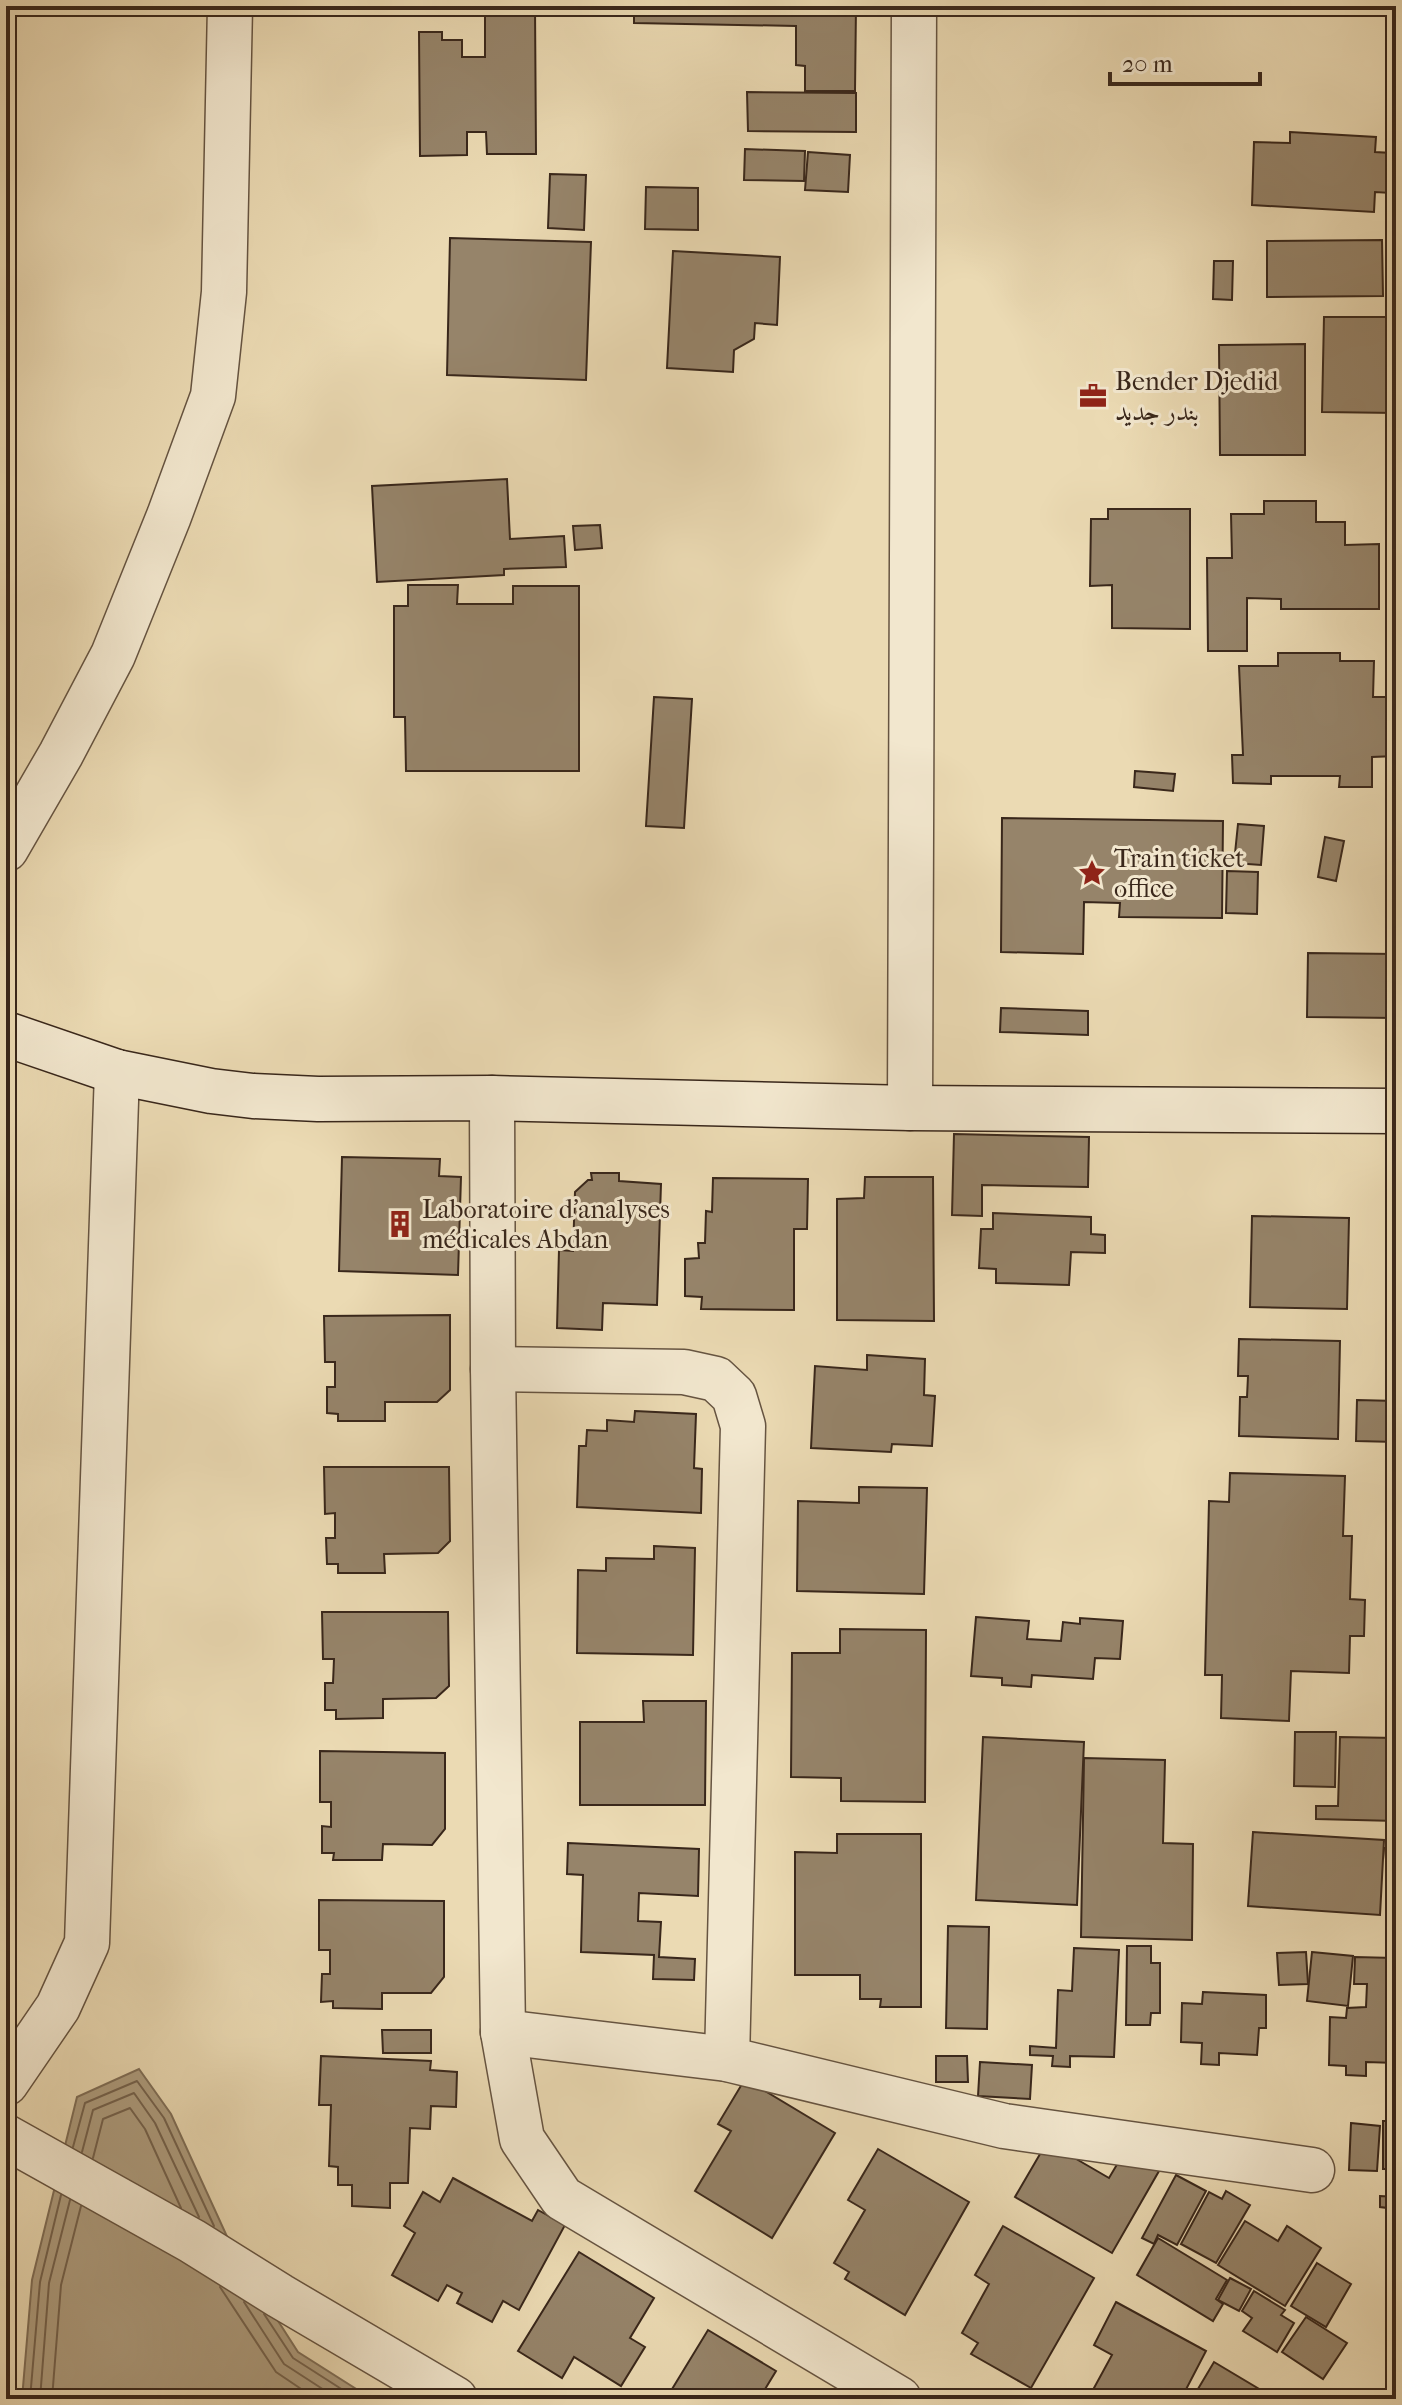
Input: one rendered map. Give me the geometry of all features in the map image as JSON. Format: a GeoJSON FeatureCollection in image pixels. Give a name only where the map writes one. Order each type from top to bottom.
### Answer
{"type":"FeatureCollection","features":[{"type":"Feature","properties":{"kind":"street"},"geometry":{"type":"LineString","coordinates":[[6,849],[113,655],[213,396],[224,292],[230,6]]}},
{"type":"Feature","properties":{"kind":"street"},"geometry":{"type":"LineString","coordinates":[[910,1108],[914,6]]}},
{"type":"Feature","properties":{"kind":"street"},"geometry":{"type":"LineString","coordinates":[[6,1034],[135,1076],[211,1091],[318,1099],[492,1098],[910,1108],[1396,1111]]}},
{"type":"Feature","properties":{"kind":"street"},"geometry":{"type":"LineString","coordinates":[[6,2083],[58,2007],[87,1943],[135,1076]]}},
{"type":"Feature","properties":{"kind":"street"},"geometry":{"type":"LineString","coordinates":[[492,1098],[503,2032],[522,2139],[562,2198],[899,2399]]}},
{"type":"Feature","properties":{"kind":"street"},"geometry":{"type":"LineString","coordinates":[[493,1369],[684,1372],[716,1379],[734,1396],[743,1426],[727,2059]]}},
{"type":"Feature","properties":{"kind":"street"},"geometry":{"type":"LineString","coordinates":[[503,2032],[727,2059],[1004,2126],[1312,2170]]}},
{"type":"Feature","properties":{"kind":"street"},"geometry":{"type":"LineString","coordinates":[[6,2137],[192,2241],[455,2399]]}},
{"type":"Feature","properties":{"kind":"water"},"geometry":{"type":"Polygon","coordinates":[[[139,2069],[171,2114],[235,2254],[298,2352],[372,2399],[22,2399],[32,2280],[77,2097],[139,2069]]]}},
{"type":"Feature","properties":{"kind":"building"},"geometry":{"type":"Polygon","coordinates":[[[485,6],[535,6],[536,154],[487,154],[486,132],[467,132],[467,155],[420,156],[419,32],[442,32],[442,40],[462,40],[462,57],[485,57],[485,6]]]}},
{"type":"Feature","properties":{"kind":"building"},"geometry":{"type":"Polygon","coordinates":[[[634,6],[856,6],[855,91],[805,91],[805,66],[796,65],[796,26],[634,23],[634,6]]]}},
{"type":"Feature","properties":{"kind":"building"},"geometry":{"type":"Polygon","coordinates":[[[747,92],[856,93],[856,132],[748,131],[747,92]]]}},
{"type":"Feature","properties":{"kind":"building"},"geometry":{"type":"Polygon","coordinates":[[[1290,132],[1376,137],[1375,152],[1392,153],[1391,193],[1375,192],[1374,212],[1252,205],[1254,142],[1290,143],[1290,132]]]}},
{"type":"Feature","properties":{"kind":"building"},"geometry":{"type":"Polygon","coordinates":[[[745,149],[805,151],[804,181],[744,180],[745,149]]]}},
{"type":"Feature","properties":{"kind":"building"},"geometry":{"type":"Polygon","coordinates":[[[808,152],[850,155],[848,192],[805,190],[808,152]]]}},
{"type":"Feature","properties":{"kind":"building"},"geometry":{"type":"Polygon","coordinates":[[[550,174],[586,175],[584,230],[548,228],[550,174]]]}},
{"type":"Feature","properties":{"kind":"building"},"geometry":{"type":"Polygon","coordinates":[[[646,187],[698,188],[698,230],[645,229],[646,187]]]}},
{"type":"Feature","properties":{"kind":"building"},"geometry":{"type":"Polygon","coordinates":[[[450,238],[591,242],[586,380],[447,375],[450,238]]]}},
{"type":"Feature","properties":{"kind":"building"},"geometry":{"type":"Polygon","coordinates":[[[1382,240],[1383,296],[1267,297],[1267,241],[1382,240]]]}},
{"type":"Feature","properties":{"kind":"building"},"geometry":{"type":"Polygon","coordinates":[[[673,251],[780,257],[777,325],[755,323],[754,339],[734,350],[733,372],[667,368],[673,251]]]}},
{"type":"Feature","properties":{"kind":"building"},"geometry":{"type":"Polygon","coordinates":[[[1214,261],[1233,261],[1232,300],[1213,299],[1214,261]]]}},
{"type":"Feature","properties":{"kind":"building"},"geometry":{"type":"Polygon","coordinates":[[[1324,317],[1396,317],[1396,413],[1322,412],[1324,317]]]}},
{"type":"Feature","properties":{"kind":"building"},"geometry":{"type":"Polygon","coordinates":[[[1305,344],[1305,455],[1220,455],[1219,345],[1305,344]]]}},
{"type":"Feature","properties":{"kind":"building"},"geometry":{"type":"Polygon","coordinates":[[[507,479],[510,539],[564,536],[566,567],[504,569],[504,575],[377,582],[372,486],[507,479]]]}},
{"type":"Feature","properties":{"kind":"building"},"geometry":{"type":"Polygon","coordinates":[[[1264,501],[1316,501],[1316,522],[1345,522],[1345,545],[1379,544],[1379,609],[1281,609],[1281,599],[1247,598],[1247,651],[1208,651],[1207,558],[1232,558],[1231,514],[1264,514],[1264,501]]]}},
{"type":"Feature","properties":{"kind":"building"},"geometry":{"type":"Polygon","coordinates":[[[1108,509],[1190,509],[1190,629],[1112,628],[1112,585],[1090,586],[1091,519],[1108,519],[1108,509]]]}},
{"type":"Feature","properties":{"kind":"building"},"geometry":{"type":"Polygon","coordinates":[[[600,525],[602,548],[575,550],[573,526],[600,525]]]}},
{"type":"Feature","properties":{"kind":"building"},"geometry":{"type":"Polygon","coordinates":[[[408,585],[458,585],[457,604],[513,604],[513,586],[579,586],[579,771],[406,771],[405,717],[394,717],[394,606],[408,606],[408,585]]]}},
{"type":"Feature","properties":{"kind":"building"},"geometry":{"type":"Polygon","coordinates":[[[1278,653],[1340,653],[1340,661],[1374,661],[1373,697],[1396,697],[1396,756],[1372,757],[1372,787],[1339,787],[1340,776],[1271,776],[1271,784],[1233,783],[1232,755],[1243,755],[1239,666],[1278,666],[1278,653]]]}},
{"type":"Feature","properties":{"kind":"building"},"geometry":{"type":"Polygon","coordinates":[[[654,697],[692,699],[684,828],[646,826],[654,697]]]}},
{"type":"Feature","properties":{"kind":"building"},"geometry":{"type":"Polygon","coordinates":[[[1135,771],[1175,774],[1173,791],[1134,787],[1135,771]]]}},
{"type":"Feature","properties":{"kind":"building"},"geometry":{"type":"Polygon","coordinates":[[[1002,818],[1223,821],[1222,918],[1119,917],[1120,903],[1084,902],[1083,954],[1001,952],[1002,818]]]}},
{"type":"Feature","properties":{"kind":"building"},"geometry":{"type":"Polygon","coordinates":[[[1238,824],[1264,826],[1261,865],[1234,863],[1238,824]]]}},
{"type":"Feature","properties":{"kind":"building"},"geometry":{"type":"Polygon","coordinates":[[[1325,837],[1344,841],[1336,881],[1318,877],[1325,837]]]}},
{"type":"Feature","properties":{"kind":"building"},"geometry":{"type":"Polygon","coordinates":[[[1227,871],[1258,872],[1257,914],[1226,913],[1227,871]]]}},
{"type":"Feature","properties":{"kind":"building"},"geometry":{"type":"Polygon","coordinates":[[[1308,953],[1396,954],[1396,1018],[1307,1017],[1308,953]]]}},
{"type":"Feature","properties":{"kind":"building"},"geometry":{"type":"Polygon","coordinates":[[[1001,1008],[1088,1011],[1088,1035],[1000,1032],[1001,1008]]]}},
{"type":"Feature","properties":{"kind":"building"},"geometry":{"type":"Polygon","coordinates":[[[954,1134],[1089,1137],[1088,1187],[982,1185],[982,1216],[952,1215],[954,1134]]]}},
{"type":"Feature","properties":{"kind":"building","name":"Laboratoire d'analyses médicales Abdan"},"geometry":{"type":"Polygon","coordinates":[[[342,1157],[440,1159],[439,1176],[461,1177],[458,1275],[339,1271],[342,1157]]]}},
{"type":"Feature","properties":{"kind":"building"},"geometry":{"type":"Polygon","coordinates":[[[591,1173],[619,1173],[619,1181],[661,1184],[657,1305],[603,1303],[602,1330],[557,1328],[559,1250],[573,1251],[575,1192],[592,1180],[591,1173]]]}},
{"type":"Feature","properties":{"kind":"building"},"geometry":{"type":"Polygon","coordinates":[[[865,1177],[933,1177],[934,1321],[837,1320],[837,1199],[864,1198],[865,1177]]]}},
{"type":"Feature","properties":{"kind":"building"},"geometry":{"type":"Polygon","coordinates":[[[713,1178],[808,1179],[807,1229],[794,1229],[794,1310],[701,1309],[702,1297],[685,1296],[685,1259],[699,1258],[698,1243],[705,1243],[706,1211],[712,1212],[713,1178]]]}},
{"type":"Feature","properties":{"kind":"building"},"geometry":{"type":"Polygon","coordinates":[[[993,1213],[1091,1217],[1091,1234],[1105,1235],[1105,1253],[1071,1252],[1069,1285],[996,1283],[996,1269],[979,1268],[981,1229],[993,1229],[993,1213]]]}},
{"type":"Feature","properties":{"kind":"building"},"geometry":{"type":"Polygon","coordinates":[[[1252,1216],[1349,1218],[1347,1309],[1250,1307],[1252,1216]]]}},
{"type":"Feature","properties":{"kind":"building"},"geometry":{"type":"Polygon","coordinates":[[[450,1315],[450,1390],[437,1402],[385,1402],[385,1421],[338,1421],[338,1414],[327,1413],[327,1387],[335,1387],[335,1362],[325,1362],[324,1316],[450,1315]]]}},
{"type":"Feature","properties":{"kind":"building"},"geometry":{"type":"Polygon","coordinates":[[[1239,1339],[1340,1341],[1338,1439],[1239,1436],[1240,1397],[1247,1397],[1248,1376],[1238,1376],[1239,1339]]]}},
{"type":"Feature","properties":{"kind":"building"},"geometry":{"type":"Polygon","coordinates":[[[867,1355],[925,1359],[924,1395],[935,1396],[932,1446],[892,1444],[891,1452],[811,1448],[815,1366],[867,1370],[867,1355]]]}},
{"type":"Feature","properties":{"kind":"building"},"geometry":{"type":"Polygon","coordinates":[[[1357,1400],[1396,1401],[1396,1442],[1356,1441],[1357,1400]]]}},
{"type":"Feature","properties":{"kind":"building"},"geometry":{"type":"Polygon","coordinates":[[[635,1411],[696,1414],[694,1468],[702,1469],[701,1513],[577,1507],[579,1446],[586,1446],[587,1430],[607,1431],[607,1420],[634,1422],[635,1411]]]}},
{"type":"Feature","properties":{"kind":"building"},"geometry":{"type":"Polygon","coordinates":[[[324,1467],[449,1467],[450,1541],[438,1553],[384,1554],[385,1573],[338,1573],[338,1564],[327,1564],[326,1538],[335,1538],[335,1513],[325,1514],[324,1467]]]}},
{"type":"Feature","properties":{"kind":"building"},"geometry":{"type":"Polygon","coordinates":[[[1230,1473],[1345,1476],[1343,1536],[1352,1536],[1350,1599],[1365,1600],[1364,1636],[1350,1636],[1349,1673],[1291,1671],[1289,1721],[1221,1718],[1222,1675],[1205,1675],[1209,1501],[1229,1502],[1230,1473]]]}},
{"type":"Feature","properties":{"kind":"building"},"geometry":{"type":"Polygon","coordinates":[[[859,1487],[927,1488],[924,1594],[797,1591],[798,1501],[859,1503],[859,1487]]]}},
{"type":"Feature","properties":{"kind":"building"},"geometry":{"type":"Polygon","coordinates":[[[654,1546],[695,1548],[693,1655],[577,1653],[578,1570],[606,1571],[606,1558],[654,1559],[654,1546]]]}},
{"type":"Feature","properties":{"kind":"building"},"geometry":{"type":"Polygon","coordinates":[[[322,1612],[448,1612],[449,1686],[436,1698],[383,1699],[383,1718],[336,1719],[336,1710],[325,1710],[325,1683],[333,1683],[334,1659],[323,1659],[322,1612]]]}},
{"type":"Feature","properties":{"kind":"building"},"geometry":{"type":"Polygon","coordinates":[[[976,1617],[1029,1621],[1027,1639],[1061,1641],[1063,1622],[1080,1624],[1080,1618],[1123,1621],[1120,1659],[1095,1658],[1093,1679],[1032,1675],[1031,1687],[1002,1685],[1002,1678],[971,1676],[976,1617]]]}},
{"type":"Feature","properties":{"kind":"building"},"geometry":{"type":"Polygon","coordinates":[[[840,1629],[926,1630],[925,1802],[841,1801],[841,1778],[791,1777],[792,1653],[840,1653],[840,1629]]]}},
{"type":"Feature","properties":{"kind":"building"},"geometry":{"type":"Polygon","coordinates":[[[643,1701],[706,1701],[705,1805],[580,1805],[580,1722],[644,1722],[643,1701]]]}},
{"type":"Feature","properties":{"kind":"building"},"geometry":{"type":"Polygon","coordinates":[[[1295,1732],[1336,1732],[1335,1787],[1294,1786],[1295,1732]]]}},
{"type":"Feature","properties":{"kind":"building"},"geometry":{"type":"Polygon","coordinates":[[[983,1737],[1084,1742],[1077,1905],[976,1900],[983,1737]]]}},
{"type":"Feature","properties":{"kind":"building"},"geometry":{"type":"Polygon","coordinates":[[[1340,1737],[1396,1738],[1396,1821],[1316,1819],[1316,1806],[1338,1806],[1340,1737]]]}},
{"type":"Feature","properties":{"kind":"building"},"geometry":{"type":"Polygon","coordinates":[[[320,1751],[445,1753],[445,1829],[432,1845],[383,1844],[382,1860],[333,1860],[334,1853],[322,1853],[322,1826],[331,1827],[331,1802],[320,1802],[320,1751]]]}},
{"type":"Feature","properties":{"kind":"building"},"geometry":{"type":"Polygon","coordinates":[[[1084,1758],[1165,1760],[1163,1843],[1193,1844],[1192,1940],[1081,1937],[1084,1758]]]}},
{"type":"Feature","properties":{"kind":"building"},"geometry":{"type":"Polygon","coordinates":[[[1253,1832],[1384,1840],[1380,1915],[1248,1906],[1253,1832]]]}},
{"type":"Feature","properties":{"kind":"building"},"geometry":{"type":"Polygon","coordinates":[[[837,1834],[921,1834],[921,2007],[880,2007],[881,1999],[860,1999],[860,1975],[795,1975],[795,1852],[837,1853],[837,1834]]]}},
{"type":"Feature","properties":{"kind":"building"},"geometry":{"type":"Polygon","coordinates":[[[568,1843],[699,1849],[698,1896],[639,1893],[638,1921],[661,1922],[659,1957],[695,1959],[694,1980],[653,1979],[654,1955],[581,1952],[583,1875],[567,1874],[568,1843]]]}},
{"type":"Feature","properties":{"kind":"building"},"geometry":{"type":"Polygon","coordinates":[[[1385,1848],[1396,1848],[1396,1870],[1387,1871],[1385,1848]]]}},
{"type":"Feature","properties":{"kind":"building"},"geometry":{"type":"Polygon","coordinates":[[[319,1900],[444,1901],[444,1977],[431,1993],[382,1993],[382,2009],[333,2008],[333,2001],[321,2002],[322,1974],[330,1974],[330,1950],[319,1950],[319,1900]]]}},
{"type":"Feature","properties":{"kind":"building"},"geometry":{"type":"Polygon","coordinates":[[[948,1926],[989,1927],[987,2029],[946,2028],[948,1926]]]}},
{"type":"Feature","properties":{"kind":"building"},"geometry":{"type":"Polygon","coordinates":[[[1127,1946],[1151,1946],[1151,1963],[1160,1963],[1160,2013],[1151,2013],[1150,2025],[1126,2025],[1127,1946]]]}},
{"type":"Feature","properties":{"kind":"building"},"geometry":{"type":"Polygon","coordinates":[[[1074,1948],[1119,1950],[1114,2057],[1070,2056],[1070,2067],[1052,2066],[1053,2056],[1030,2055],[1030,2046],[1056,2048],[1058,1990],[1072,1991],[1074,1948]]]}},
{"type":"Feature","properties":{"kind":"building"},"geometry":{"type":"Polygon","coordinates":[[[1306,1952],[1308,1984],[1279,1985],[1277,1953],[1306,1952]]]}},
{"type":"Feature","properties":{"kind":"building"},"geometry":{"type":"Polygon","coordinates":[[[1312,1952],[1353,1956],[1348,2006],[1307,2001],[1312,1952]]]}},
{"type":"Feature","properties":{"kind":"building"},"geometry":{"type":"Polygon","coordinates":[[[1395,1953],[1396,2063],[1366,2062],[1366,2076],[1346,2075],[1346,2066],[1329,2065],[1330,2017],[1346,2018],[1347,2008],[1366,2007],[1367,1984],[1354,1984],[1355,1957],[1395,1958],[1395,1953]]]}},
{"type":"Feature","properties":{"kind":"building"},"geometry":{"type":"Polygon","coordinates":[[[1203,1992],[1266,1995],[1266,2028],[1259,2028],[1257,2055],[1219,2053],[1219,2065],[1201,2064],[1202,2043],[1181,2042],[1182,2003],[1202,2004],[1203,1992]]]}},
{"type":"Feature","properties":{"kind":"building"},"geometry":{"type":"Polygon","coordinates":[[[382,2030],[431,2030],[431,2053],[383,2053],[382,2030]]]}},
{"type":"Feature","properties":{"kind":"building"},"geometry":{"type":"Polygon","coordinates":[[[321,2056],[431,2061],[430,2070],[457,2072],[456,2107],[431,2106],[430,2129],[410,2128],[408,2183],[390,2183],[390,2208],[352,2206],[352,2185],[338,2185],[338,2167],[329,2166],[331,2105],[319,2105],[321,2056]]]}},
{"type":"Feature","properties":{"kind":"building"},"geometry":{"type":"Polygon","coordinates":[[[936,2056],[967,2056],[968,2082],[936,2082],[936,2056]]]}},
{"type":"Feature","properties":{"kind":"building"},"geometry":{"type":"Polygon","coordinates":[[[980,2062],[1032,2065],[1030,2099],[978,2096],[980,2062]]]}},
{"type":"Feature","properties":{"kind":"building"},"geometry":{"type":"Polygon","coordinates":[[[745,2079],[835,2133],[772,2238],[695,2191],[731,2131],[718,2124],[745,2079]]]}},
{"type":"Feature","properties":{"kind":"building"},"geometry":{"type":"Polygon","coordinates":[[[1383,2121],[1396,2121],[1396,2169],[1383,2169],[1383,2121]]]}},
{"type":"Feature","properties":{"kind":"building"},"geometry":{"type":"Polygon","coordinates":[[[1351,2123],[1380,2126],[1377,2171],[1349,2170],[1351,2123]]]}},
{"type":"Feature","properties":{"kind":"building"},"geometry":{"type":"Polygon","coordinates":[[[1047,2142],[1109,2178],[1125,2151],[1159,2171],[1112,2253],[1015,2197],[1047,2142]]]}},
{"type":"Feature","properties":{"kind":"building"},"geometry":{"type":"Polygon","coordinates":[[[878,2149],[969,2202],[905,2315],[845,2279],[849,2272],[834,2263],[865,2210],[848,2200],[878,2149]]]}},
{"type":"Feature","properties":{"kind":"building"},"geometry":{"type":"Polygon","coordinates":[[[1176,2175],[1206,2191],[1177,2245],[1158,2235],[1154,2244],[1142,2238],[1176,2175]]]}},
{"type":"Feature","properties":{"kind":"building"},"geometry":{"type":"Polygon","coordinates":[[[453,2178],[532,2221],[538,2210],[565,2225],[519,2310],[503,2301],[492,2322],[457,2303],[462,2293],[447,2285],[438,2301],[392,2275],[415,2233],[404,2226],[423,2192],[440,2202],[453,2178]]]}},
{"type":"Feature","properties":{"kind":"building"},"geometry":{"type":"Polygon","coordinates":[[[1226,2191],[1250,2205],[1216,2263],[1181,2244],[1209,2192],[1222,2199],[1226,2191]]]}},
{"type":"Feature","properties":{"kind":"building"},"geometry":{"type":"Polygon","coordinates":[[[1380,2196],[1396,2197],[1396,2209],[1380,2207],[1380,2196]]]}},
{"type":"Feature","properties":{"kind":"building"},"geometry":{"type":"Polygon","coordinates":[[[1245,2221],[1278,2241],[1287,2226],[1321,2248],[1285,2306],[1218,2265],[1245,2221]]]}},
{"type":"Feature","properties":{"kind":"building"},"geometry":{"type":"Polygon","coordinates":[[[1003,2226],[1094,2278],[1031,2388],[971,2354],[978,2343],[962,2333],[989,2284],[975,2275],[1003,2226]]]}},
{"type":"Feature","properties":{"kind":"building"},"geometry":{"type":"Polygon","coordinates":[[[1158,2238],[1227,2280],[1216,2299],[1223,2304],[1213,2321],[1137,2275],[1158,2238]]]}},
{"type":"Feature","properties":{"kind":"building"},"geometry":{"type":"Polygon","coordinates":[[[579,2252],[654,2298],[630,2338],[645,2347],[621,2386],[574,2357],[562,2378],[518,2351],[579,2252]]]}},
{"type":"Feature","properties":{"kind":"building"},"geometry":{"type":"Polygon","coordinates":[[[1317,2263],[1351,2284],[1326,2327],[1291,2306],[1317,2263]]]}},
{"type":"Feature","properties":{"kind":"building"},"geometry":{"type":"Polygon","coordinates":[[[1230,2278],[1251,2289],[1239,2311],[1218,2300],[1230,2278]]]}},
{"type":"Feature","properties":{"kind":"building"},"geometry":{"type":"Polygon","coordinates":[[[1254,2291],[1285,2310],[1281,2315],[1294,2323],[1277,2352],[1243,2331],[1252,2318],[1242,2311],[1254,2291]]]}},
{"type":"Feature","properties":{"kind":"building"},"geometry":{"type":"Polygon","coordinates":[[[1116,2302],[1206,2351],[1181,2399],[1088,2399],[1112,2355],[1094,2345],[1116,2302]]]}},
{"type":"Feature","properties":{"kind":"building"},"geometry":{"type":"Polygon","coordinates":[[[1306,2317],[1347,2343],[1323,2379],[1282,2352],[1306,2317]]]}},
{"type":"Feature","properties":{"kind":"building"},"geometry":{"type":"Polygon","coordinates":[[[708,2330],[776,2371],[759,2399],[666,2399],[708,2330]]]}},
{"type":"Feature","properties":{"kind":"building"},"geometry":{"type":"Polygon","coordinates":[[[1214,2362],[1276,2399],[1192,2399],[1214,2362]]]}},
{"type":"Feature","properties":{"kind":"place","name":"Bender Djedid بندر جديد"},"geometry":{"type":"Point","coordinates":[1093,396]}},
{"type":"Feature","properties":{"kind":"place","name":"Train ticket office"},"geometry":{"type":"Point","coordinates":[1092,873]}},
{"type":"Feature","properties":{"kind":"place","name":"Laboratoire d'analyses médicales Abdan"},"geometry":{"type":"Point","coordinates":[400,1224]}}]}
